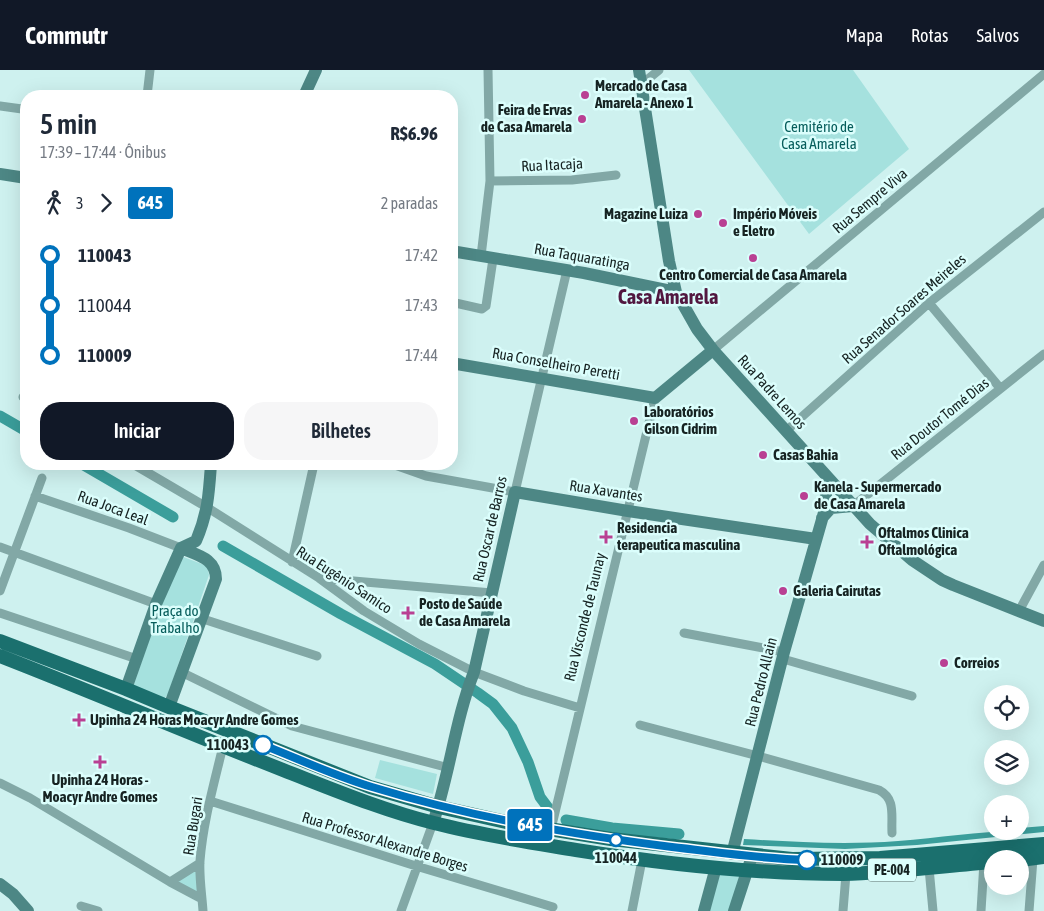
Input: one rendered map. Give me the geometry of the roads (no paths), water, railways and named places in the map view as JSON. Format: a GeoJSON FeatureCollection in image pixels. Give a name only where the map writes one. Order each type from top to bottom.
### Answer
{"type":"FeatureCollection","features":[{"type":"Feature","properties":{"kind":"main road","name":"PE-004"},"geometry":{"type":"LineString","coordinates":[[0,643],[126,688],[370,787],[433,815],[512,840],[642,860],[747,871],[846,874],[984,862]]}},
{"type":"Feature","properties":{"kind":"main road","name":"PE-004"},"geometry":{"type":"LineString","coordinates":[[0,656],[363,801],[433,815],[506,822],[732,858],[752,856],[792,859],[880,858],[1044,844]]}},
{"type":"Feature","properties":{"kind":"street"},"geometry":{"type":"LineString","coordinates":[[147,90],[150,70]]}},
{"type":"Feature","properties":{"kind":"street"},"geometry":{"type":"LineString","coordinates":[[307,90],[316,70]]}},
{"type":"Feature","properties":{"kind":"street"},"geometry":{"type":"LineString","coordinates":[[481,256],[490,181],[488,70]]}},
{"type":"Feature","properties":{"kind":"street","name":"Rua Padre Lemos"},"geometry":{"type":"LineString","coordinates":[[639,70],[665,238],[676,292],[697,329],[713,350],[853,506],[870,524],[912,560],[942,580],[1044,621]]}},
{"type":"Feature","properties":{"kind":"street"},"geometry":{"type":"LineString","coordinates":[[642,84],[659,70]]}},
{"type":"Feature","properties":{"kind":"street","name":"Rua Sempre Viva"},"geometry":{"type":"LineString","coordinates":[[713,350],[1044,74]]}},
{"type":"Feature","properties":{"kind":"street"},"geometry":{"type":"LineString","coordinates":[[0,106],[20,109]]}},
{"type":"Feature","properties":{"kind":"street"},"geometry":{"type":"LineString","coordinates":[[0,174],[20,177]]}},
{"type":"Feature","properties":{"kind":"street","name":"Rua Itacaja"},"geometry":{"type":"LineString","coordinates":[[490,181],[572,180],[616,175]]}},
{"type":"Feature","properties":{"kind":"street","name":"Rua Senador Soares Meireles"},"geometry":{"type":"LineString","coordinates":[[786,431],[929,303],[1044,212]]}},
{"type":"Feature","properties":{"kind":"street","name":"Rua Taquaratinga"},"geometry":{"type":"LineString","coordinates":[[458,252],[567,270],[676,292]]}},
{"type":"Feature","properties":{"kind":"street"},"geometry":{"type":"LineString","coordinates":[[458,303],[482,308],[486,306],[494,259]]}},
{"type":"Feature","properties":{"kind":"street","name":"Rua Oscar de Barros"},"geometry":{"type":"LineString","coordinates":[[433,815],[449,768],[466,693],[473,675],[567,270]]}},
{"type":"Feature","properties":{"kind":"street"},"geometry":{"type":"LineString","coordinates":[[929,303],[1000,388]]}},
{"type":"Feature","properties":{"kind":"street"},"geometry":{"type":"LineString","coordinates":[[656,398],[713,350]]}},
{"type":"Feature","properties":{"kind":"street","name":"Rua Doutor Tomé Dias"},"geometry":{"type":"LineString","coordinates":[[853,506],[1044,354]]}},
{"type":"Feature","properties":{"kind":"street","name":"Rua Conselheiro Peretti"},"geometry":{"type":"LineString","coordinates":[[458,364],[656,398]]}},
{"type":"Feature","properties":{"kind":"street","name":"Rua Visconde de Taunay"},"geometry":{"type":"LineString","coordinates":[[551,829],[656,398]]}},
{"type":"Feature","properties":{"kind":"street","name":"Rua Eugênio Samico"},"geometry":{"type":"LineString","coordinates":[[143,470],[208,508],[319,578],[364,611],[473,675],[580,708]]}},
{"type":"Feature","properties":{"kind":"street"},"geometry":{"type":"LineString","coordinates":[[126,688],[156,604],[181,548],[196,541],[204,522],[208,508],[211,470]]}},
{"type":"Feature","properties":{"kind":"street"},"geometry":{"type":"LineString","coordinates":[[292,562],[313,470]]}},
{"type":"Feature","properties":{"kind":"street","name":"Rua Xavantes"},"geometry":{"type":"LineString","coordinates":[[409,470],[426,476],[515,492],[816,539]]}},
{"type":"Feature","properties":{"kind":"street"},"geometry":{"type":"LineString","coordinates":[[0,591],[42,478]]}},
{"type":"Feature","properties":{"kind":"street","name":"Rua Pedro Allain"},"geometry":{"type":"LineString","coordinates":[[732,858],[784,655],[827,502],[827,478]]}},
{"type":"Feature","properties":{"kind":"street","name":"Rua Joca Leal"},"geometry":{"type":"LineString","coordinates":[[34,496],[129,528],[181,548]]}},
{"type":"Feature","properties":{"kind":"street"},"geometry":{"type":"LineString","coordinates":[[822,518],[831,508],[853,506]]}},
{"type":"Feature","properties":{"kind":"street"},"geometry":{"type":"LineString","coordinates":[[0,547],[156,604]]}},
{"type":"Feature","properties":{"kind":"street"},"geometry":{"type":"LineString","coordinates":[[169,707],[200,618],[216,579],[216,574],[207,558],[181,548]]}},
{"type":"Feature","properties":{"kind":"street"},"geometry":{"type":"LineString","coordinates":[[1019,611],[1044,565]]}},
{"type":"Feature","properties":{"kind":"street"},"geometry":{"type":"LineString","coordinates":[[319,578],[492,593]]}},
{"type":"Feature","properties":{"kind":"street"},"geometry":{"type":"LineString","coordinates":[[0,612],[137,659]]}},
{"type":"Feature","properties":{"kind":"street"},"geometry":{"type":"LineString","coordinates":[[200,618],[317,656]]}},
{"type":"Feature","properties":{"kind":"street"},"geometry":{"type":"LineString","coordinates":[[684,633],[784,655],[912,696]]}},
{"type":"Feature","properties":{"kind":"street"},"geometry":{"type":"LineString","coordinates":[[0,643],[182,716],[179,723],[0,650]]}},
{"type":"Feature","properties":{"kind":"street"},"geometry":{"type":"LineString","coordinates":[[182,672],[292,726],[449,768]]}},
{"type":"Feature","properties":{"kind":"street"},"geometry":{"type":"LineString","coordinates":[[401,911],[433,815],[430,809],[372,793],[272,754],[195,721],[191,728],[329,783],[433,815]]}},
{"type":"Feature","properties":{"kind":"street"},"geometry":{"type":"LineString","coordinates":[[640,725],[879,790],[886,794],[891,801],[892,833]]}},
{"type":"Feature","properties":{"kind":"street","name":"Rua Bugari"},"geometry":{"type":"LineString","coordinates":[[203,911],[200,863],[210,802],[223,746]]}},
{"type":"Feature","properties":{"kind":"street"},"geometry":{"type":"LineString","coordinates":[[0,783],[30,798],[170,882],[202,899]]}},
{"type":"Feature","properties":{"kind":"street","name":"Rua Professor Alexandre Borges"},"geometry":{"type":"LineString","coordinates":[[210,802],[553,907]]}},
{"type":"Feature","properties":{"kind":"street"},"geometry":{"type":"LineString","coordinates":[[464,816],[535,832],[732,858],[655,854],[539,839],[461,822],[464,816]]}},
{"type":"Feature","properties":{"kind":"street"},"geometry":{"type":"LineString","coordinates":[[1037,855],[877,867],[840,868],[752,864],[753,861],[828,865],[876,864],[1037,855]]}},
{"type":"Feature","properties":{"kind":"street"},"geometry":{"type":"LineString","coordinates":[[1030,911],[1037,855]]}},
{"type":"Feature","properties":{"kind":"street"},"geometry":{"type":"LineString","coordinates":[[734,911],[752,856]]}},
{"type":"Feature","properties":{"kind":"street"},"geometry":{"type":"LineString","coordinates":[[632,911],[642,860]]}},
{"type":"Feature","properties":{"kind":"street"},"geometry":{"type":"LineString","coordinates":[[170,882],[200,863]]}},
{"type":"Feature","properties":{"kind":"street"},"geometry":{"type":"LineString","coordinates":[[704,911],[716,868]]}},
{"type":"Feature","properties":{"kind":"street"},"geometry":{"type":"LineString","coordinates":[[929,868],[933,911]]}},
{"type":"Feature","properties":{"kind":"street"},"geometry":{"type":"LineString","coordinates":[[843,911],[846,874]]}},
{"type":"Feature","properties":{"kind":"street"},"geometry":{"type":"LineString","coordinates":[[0,884],[17,898],[28,911]]}},
{"type":"Feature","properties":{"kind":"street"},"geometry":{"type":"LineString","coordinates":[[982,911],[984,895]]}},
{"type":"Feature","properties":{"kind":"street"},"geometry":{"type":"LineString","coordinates":[[81,906],[98,911]]}},
{"type":"Feature","properties":{"kind":"waterway"},"geometry":{"type":"LineString","coordinates":[[0,416],[20,428]]}},
{"type":"Feature","properties":{"kind":"waterway"},"geometry":{"type":"LineString","coordinates":[[92,470],[173,517]]}},
{"type":"Feature","properties":{"kind":"waterway"},"geometry":{"type":"LineString","coordinates":[[223,546],[341,614],[435,664],[493,704],[512,728],[528,762],[540,797],[549,809]]}},
{"type":"Feature","properties":{"kind":"waterway"},"geometry":{"type":"LineString","coordinates":[[566,820],[612,828],[679,834]]}},
{"type":"Feature","properties":{"kind":"place","name":"Mercado de Casa Amarela - Anexo 1"},"geometry":{"type":"Point","coordinates":[585,95]}},
{"type":"Feature","properties":{"kind":"place","name":"Feira de Ervas de Casa Amarela"},"geometry":{"type":"Point","coordinates":[582,119]}},
{"type":"Feature","properties":{"kind":"place","name":"Magazine Luiza"},"geometry":{"type":"Point","coordinates":[698,214]}},
{"type":"Feature","properties":{"kind":"place","name":"Império Móveis e Eletro"},"geometry":{"type":"Point","coordinates":[723,223]}},
{"type":"Feature","properties":{"kind":"place","name":"Centro Comercial de Casa Amarela"},"geometry":{"type":"Point","coordinates":[753,258]}},
{"type":"Feature","properties":{"kind":"place","name":"Laboratórios Gilson Cidrim"},"geometry":{"type":"Point","coordinates":[634,421]}},
{"type":"Feature","properties":{"kind":"place","name":"Casas Bahia"},"geometry":{"type":"Point","coordinates":[763,455]}},
{"type":"Feature","properties":{"kind":"place","name":"Kanela - Supermercado de Casa Amarela"},"geometry":{"type":"Point","coordinates":[804,496]}},
{"type":"Feature","properties":{"kind":"place","name":"Residencia terapeutica masculina"},"geometry":{"type":"Point","coordinates":[606,537]}},
{"type":"Feature","properties":{"kind":"place","name":"Oftalmos Clinica Oftalmológica"},"geometry":{"type":"Point","coordinates":[867,542]}},
{"type":"Feature","properties":{"kind":"place","name":"Galeria Cairutas"},"geometry":{"type":"Point","coordinates":[783,591]}},
{"type":"Feature","properties":{"kind":"place","name":"Posto de Saúde de Casa Amarela"},"geometry":{"type":"Point","coordinates":[408,613]}},
{"type":"Feature","properties":{"kind":"place","name":"Correios"},"geometry":{"type":"Point","coordinates":[944,663]}},
{"type":"Feature","properties":{"kind":"place","name":"Upinha 24 Horas Moacyr Andre Gomes"},"geometry":{"type":"Point","coordinates":[79,720]}},
{"type":"Feature","properties":{"kind":"place","name":"110043"},"geometry":{"type":"Point","coordinates":[263,745]}},
{"type":"Feature","properties":{"kind":"place","name":"Upinha 24 Horas - Moacyr Andre Gomes"},"geometry":{"type":"Point","coordinates":[100,762]}},
{"type":"Feature","properties":{"kind":"place","name":"110044"},"geometry":{"type":"Point","coordinates":[616,840]}},
{"type":"Feature","properties":{"kind":"place","name":"110009"},"geometry":{"type":"Point","coordinates":[807,860]}},
{"type":"Feature","properties":{"kind":"district","name":"Casa Amarela"},"geometry":{"type":"Point","coordinates":[668,297]}},
{"type":"Feature","properties":{"kind":"park label","name":"Cemitério de Casa Amarela"},"geometry":{"type":"Point","coordinates":[819,136]}},
{"type":"Feature","properties":{"kind":"park label","name":"Praça do Trabalho"},"geometry":{"type":"Point","coordinates":[175,620]}}]}
